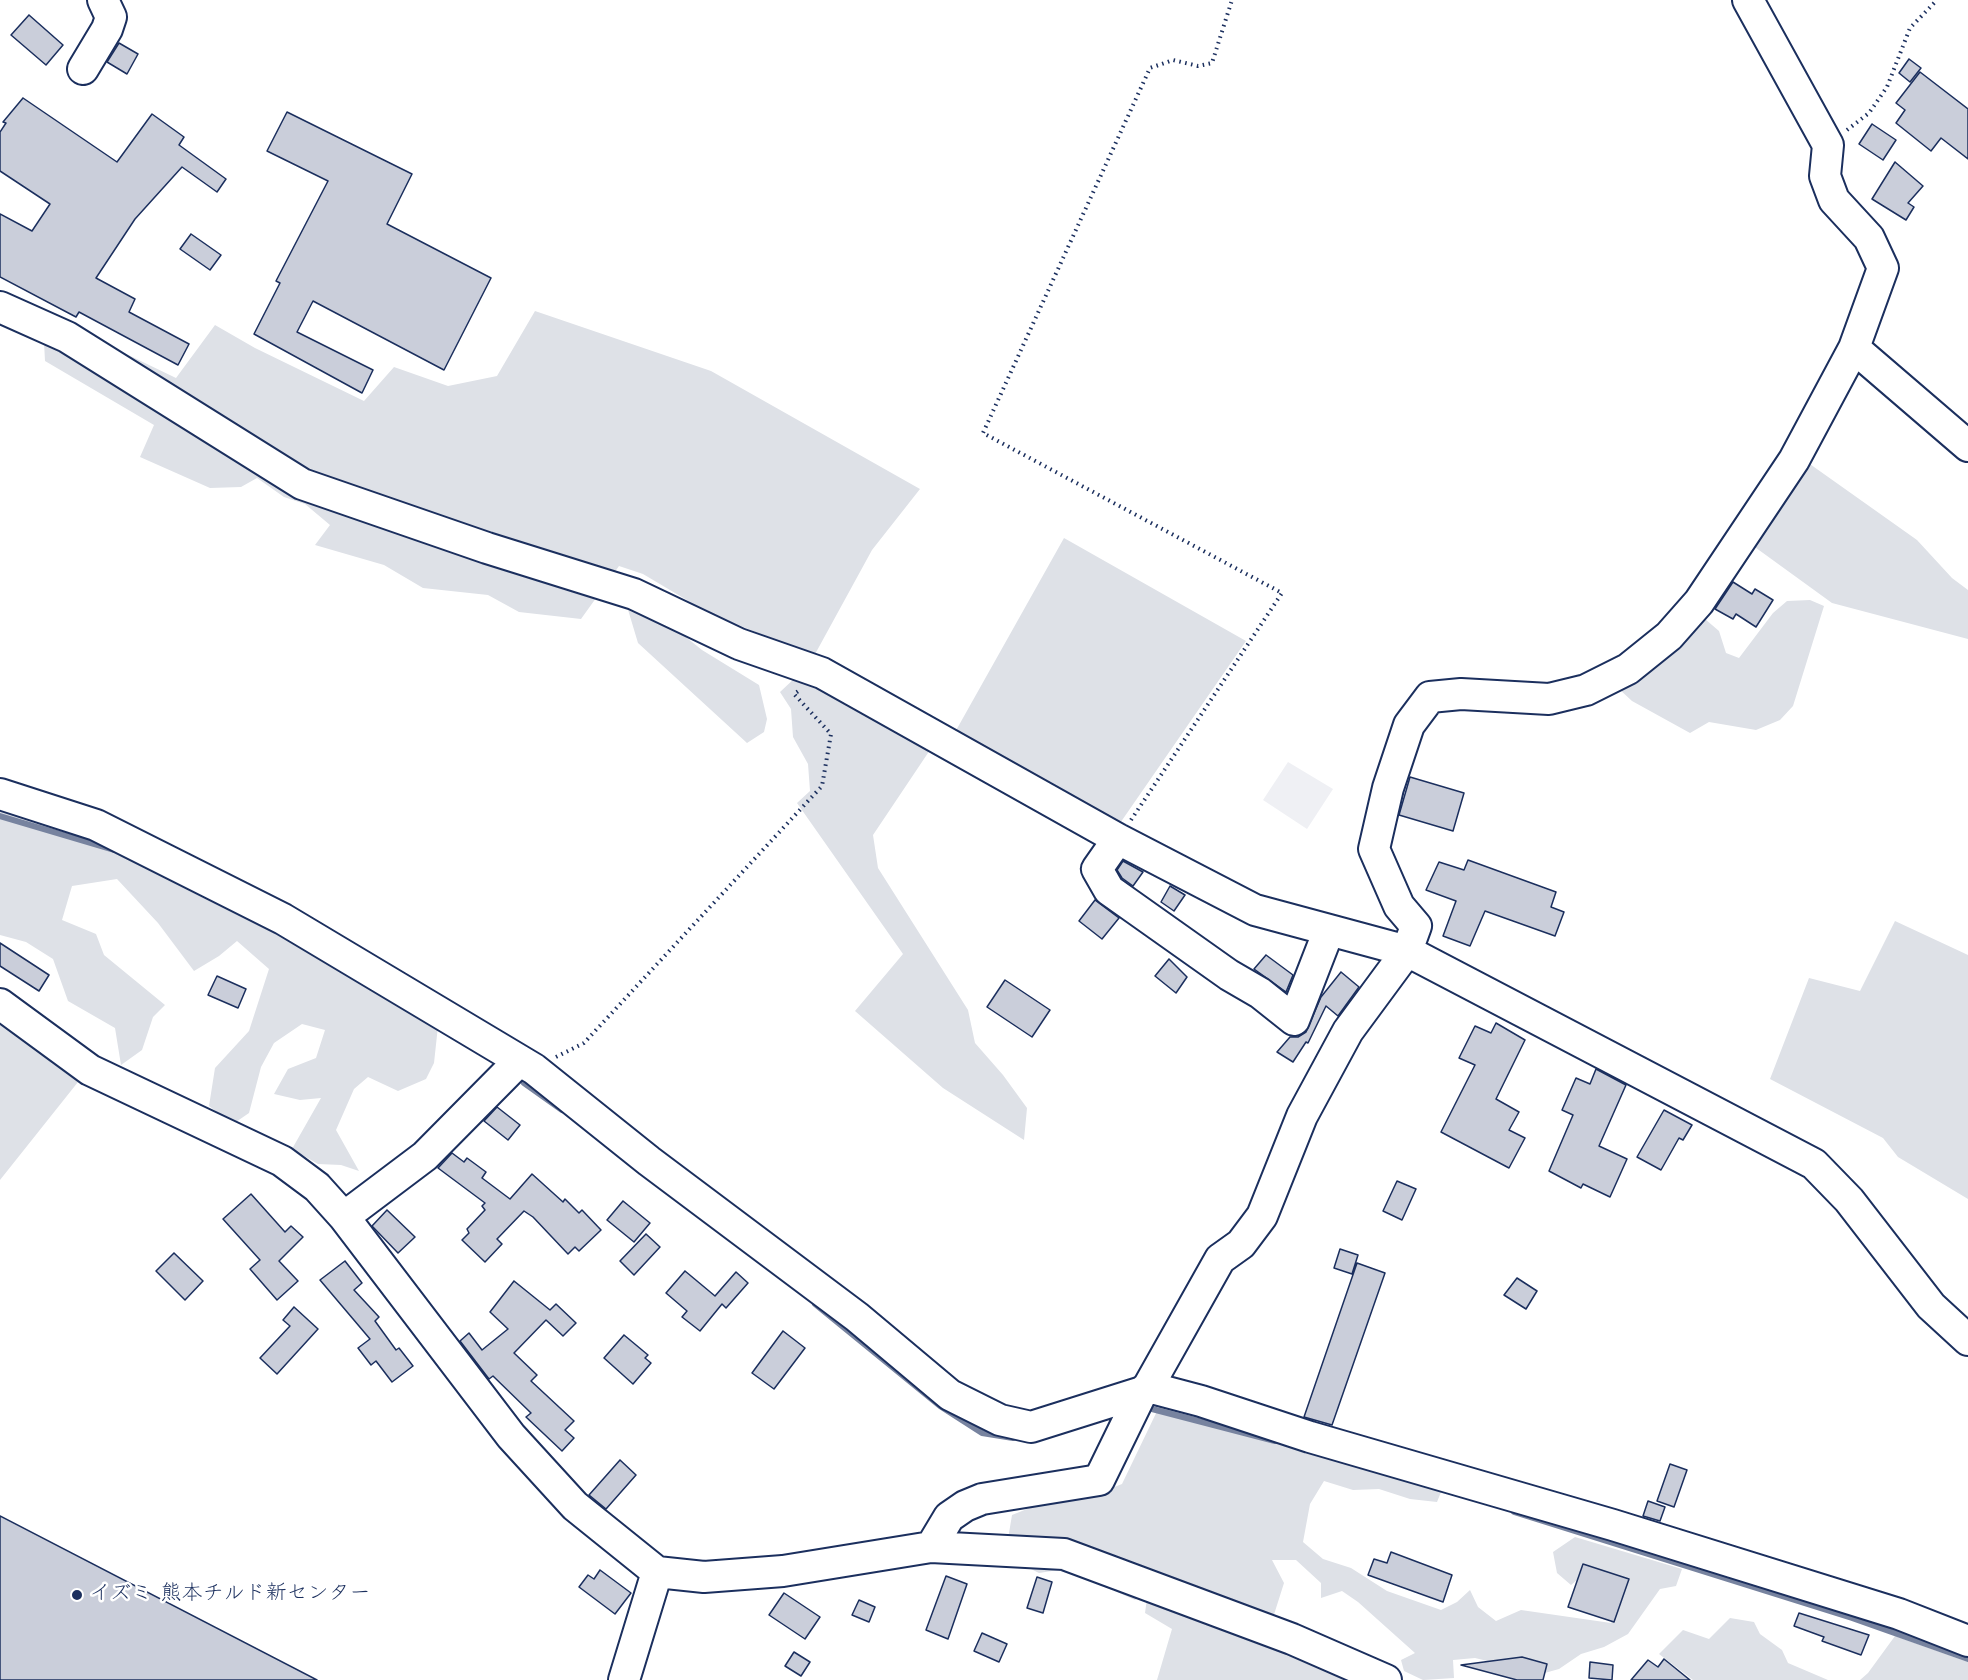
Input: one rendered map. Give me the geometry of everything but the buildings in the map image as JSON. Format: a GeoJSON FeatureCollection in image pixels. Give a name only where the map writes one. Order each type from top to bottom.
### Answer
{"type":"FeatureCollection","features":[{"type":"Feature","properties":{"kind":"street"},"geometry":{"type":"LineString","coordinates":[[82,69],[107,29],[111,17],[103,0]]}},
{"type":"Feature","properties":{"kind":"street"},"geometry":{"type":"LineString","coordinates":[[931,1547],[950,1517],[964,1506],[982,1499],[1099,1480],[1145,1390],[1220,1259],[1241,1244],[1262,1216],[1302,1116],[1348,1031],[1407,951],[1416,926],[1399,906],[1374,849],[1388,788],[1409,725],[1430,697],[1461,694],[1549,699],[1586,690],[1628,669],[1669,636],[1699,602],[1794,460],[1854,348],[1883,268],[1869,238],[1834,200],[1825,176],[1828,145],[1748,0]]}},
{"type":"Feature","properties":{"kind":"street"},"geometry":{"type":"LineString","coordinates":[[0,307],[67,337],[302,484],[487,548],[634,594],[739,644],[822,673],[1118,839],[1255,910],[1407,951],[1814,1164],[1849,1200],[1931,1306],[1968,1340]]}},
{"type":"Feature","properties":{"kind":"street"},"geometry":{"type":"LineString","coordinates":[[1854,348],[1968,446]]}},
{"type":"Feature","properties":{"kind":"street"},"geometry":{"type":"LineString","coordinates":[[0,794],[96,825],[284,919],[526,1065],[649,1161],[857,1317],[950,1395],[1000,1420],[1030,1427],[1145,1390],[1201,1401],[1310,1437],[1612,1525],[1899,1614],[1968,1641]]}},
{"type":"Feature","properties":{"kind":"street"},"geometry":{"type":"LineString","coordinates":[[1118,839],[1097,869],[1109,890],[1229,975],[1260,993],[1294,1020],[1329,930]]}},
{"type":"Feature","properties":{"kind":"street"},"geometry":{"type":"LineString","coordinates":[[0,1004],[90,1070],[282,1161],[317,1187],[344,1218],[511,1436],[575,1506],[657,1572],[704,1577],[783,1571],[931,1547],[1064,1554],[1292,1639],[1386,1680]]}},
{"type":"Feature","properties":{"kind":"street"},"geometry":{"type":"LineString","coordinates":[[344,1218],[425,1156],[526,1065]]}},
{"type":"Feature","properties":{"kind":"street"},"geometry":{"type":"LineString","coordinates":[[624,1680],[657,1572]]}},
{"type":"Feature","properties":{"kind":"path"},"geometry":{"type":"LineString","coordinates":[[1118,839],[1282,592],[983,433],[1150,68],[1173,60],[1198,66],[1212,63],[1232,0]]}},
{"type":"Feature","properties":{"kind":"path"},"geometry":{"type":"LineString","coordinates":[[1828,145],[1869,113],[1887,87],[1910,28],[1937,0]]}},
{"type":"Feature","properties":{"kind":"path"},"geometry":{"type":"LineString","coordinates":[[526,1065],[584,1043],[822,786],[831,734],[794,694],[822,673]]}},
{"type":"Feature","properties":{"kind":"shaded area"},"geometry":{"type":"Polygon","coordinates":[[[0,293],[176,378],[215,325],[255,348],[364,401],[394,367],[448,386],[497,376],[535,311],[711,371],[920,489],[872,550],[814,656],[707,612],[643,574],[619,566],[581,619],[519,612],[488,595],[423,588],[384,565],[315,545],[330,525],[305,504],[284,497],[257,478],[241,487],[210,488],[140,457],[154,425],[45,361],[43,323],[0,293]]]}},
{"type":"Feature","properties":{"kind":"shaded area"},"geometry":{"type":"Polygon","coordinates":[[[1807,462],[1917,540],[1952,578],[1968,590],[1968,639],[1832,603],[1752,545],[1807,462]]]}},
{"type":"Feature","properties":{"kind":"shaded area"},"geometry":{"type":"Polygon","coordinates":[[[1064,538],[1246,641],[1116,829],[954,734],[1064,538]]]}},
{"type":"Feature","properties":{"kind":"shaded area"},"geometry":{"type":"Polygon","coordinates":[[[1810,600],[1824,606],[1793,706],[1780,720],[1756,730],[1709,722],[1690,733],[1632,701],[1618,688],[1650,668],[1705,619],[1719,631],[1726,653],[1739,658],[1773,613],[1787,601],[1810,600]]]}},
{"type":"Feature","properties":{"kind":"shaded area"},"geometry":{"type":"Polygon","coordinates":[[[626,603],[672,626],[702,650],[759,685],[767,719],[764,732],[747,743],[638,643],[626,603]]]}},
{"type":"Feature","properties":{"kind":"shaded area"},"geometry":{"type":"Polygon","coordinates":[[[796,677],[934,744],[873,835],[878,868],[968,1010],[975,1043],[1003,1075],[1027,1108],[1024,1140],[943,1088],[855,1011],[903,954],[797,803],[810,791],[808,764],[793,737],[791,709],[780,692],[796,677]]]}},
{"type":"Feature","properties":{"kind":"shaded area"},"geometry":{"type":"Polygon","coordinates":[[[1288,762],[1333,789],[1307,829],[1263,800],[1288,762]]]}},
{"type":"Feature","properties":{"kind":"shaded area"},"geometry":{"type":"Polygon","coordinates":[[[0,805],[96,834],[196,886],[438,1026],[434,1063],[426,1079],[398,1091],[368,1077],[354,1089],[336,1130],[359,1171],[341,1165],[318,1164],[292,1149],[321,1098],[300,1100],[274,1094],[288,1069],[316,1058],[325,1030],[302,1024],[274,1043],[261,1067],[249,1113],[233,1124],[209,1106],[215,1068],[249,1031],[269,969],[237,941],[219,956],[194,971],[158,923],[117,879],[72,886],[62,920],[96,934],[104,955],[165,1005],[153,1017],[142,1050],[121,1065],[115,1028],[68,1001],[53,959],[26,942],[0,935],[0,805]]]}},
{"type":"Feature","properties":{"kind":"shaded area"},"geometry":{"type":"Polygon","coordinates":[[[1895,921],[1968,955],[1968,1199],[1898,1157],[1883,1138],[1770,1079],[1809,978],[1860,991],[1895,921]]]}},
{"type":"Feature","properties":{"kind":"shaded area"},"geometry":{"type":"Polygon","coordinates":[[[0,1024],[78,1082],[0,1180],[0,1024]]]}},
{"type":"Feature","properties":{"kind":"shaded area"},"geometry":{"type":"Polygon","coordinates":[[[1160,1405],[1344,1454],[1441,1492],[1437,1502],[1410,1499],[1379,1489],[1353,1490],[1324,1481],[1310,1504],[1303,1542],[1323,1559],[1351,1568],[1387,1591],[1441,1610],[1457,1602],[1470,1590],[1478,1607],[1496,1621],[1521,1610],[1611,1623],[1623,1583],[1582,1576],[1571,1585],[1557,1573],[1553,1552],[1575,1537],[1682,1569],[1676,1586],[1660,1589],[1628,1634],[1604,1647],[1581,1654],[1559,1669],[1541,1674],[1475,1658],[1453,1660],[1454,1678],[1423,1680],[1404,1671],[1401,1660],[1415,1653],[1358,1602],[1342,1591],[1321,1598],[1321,1583],[1296,1560],[1272,1560],[1284,1583],[1271,1624],[1357,1680],[1157,1680],[1172,1629],[1145,1613],[1148,1591],[1135,1600],[1117,1592],[1090,1574],[1071,1568],[1039,1573],[1027,1567],[1007,1545],[1012,1515],[1042,1503],[1094,1495],[1122,1484],[1160,1405]]]}},
{"type":"Feature","properties":{"kind":"shaded area"},"geometry":{"type":"Polygon","coordinates":[[[1730,1618],[1754,1622],[1760,1634],[1782,1650],[1788,1663],[1828,1680],[1693,1680],[1659,1654],[1683,1630],[1709,1639],[1730,1618]]]}},
{"type":"Feature","properties":{"kind":"shaded area"},"geometry":{"type":"Polygon","coordinates":[[[1895,1636],[1968,1662],[1968,1680],[1860,1680],[1868,1673],[1895,1636]]]}},
{"type":"Feature","properties":{"kind":"waterway"},"geometry":{"type":"LineString","coordinates":[[0,816],[114,850]]}},
{"type":"Feature","properties":{"kind":"waterway"},"geometry":{"type":"LineString","coordinates":[[524,1083],[562,1110]]}},
{"type":"Feature","properties":{"kind":"waterway"},"geometry":{"type":"LineString","coordinates":[[815,1304],[940,1406],[982,1433],[1013,1438]]}},
{"type":"Feature","properties":{"kind":"waterway"},"geometry":{"type":"LineString","coordinates":[[1145,1409],[1275,1441]]}},
{"type":"Feature","properties":{"kind":"waterway"},"geometry":{"type":"LineString","coordinates":[[1514,1512],[1852,1618],[1968,1659]]}},
{"type":"Feature","properties":{"kind":"place","name":"イズミ 熊本チルド新センター"},"geometry":{"type":"Point","coordinates":[77,1595]}}]}
